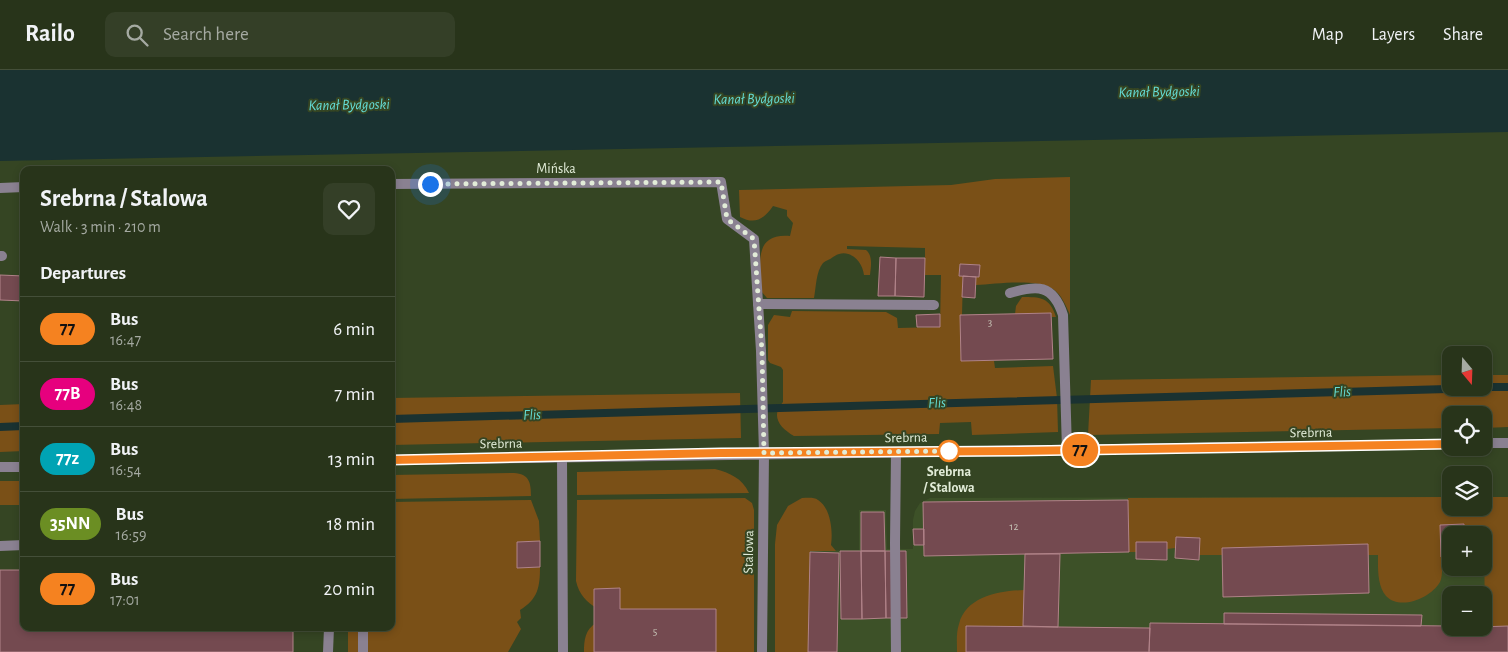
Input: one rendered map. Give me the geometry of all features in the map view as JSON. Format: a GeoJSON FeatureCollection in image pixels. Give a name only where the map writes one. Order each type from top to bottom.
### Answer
{"type":"FeatureCollection","features":[{"type":"Feature","properties":{"kind":"street","name":"Mińska"},"geometry":{"type":"LineString","coordinates":[[395,184],[721,182]]}},
{"type":"Feature","properties":{"kind":"street","name":"Stalowa"},"geometry":{"type":"LineString","coordinates":[[721,182],[727,219],[754,239],[764,453],[762,652]]}},
{"type":"Feature","properties":{"kind":"street"},"geometry":{"type":"LineString","coordinates":[[0,188],[20,187]]}},
{"type":"Feature","properties":{"kind":"street"},"geometry":{"type":"LineString","coordinates":[[1010,293],[1030,287],[1040,288],[1055,297],[1060,305],[1063,314],[1067,450]]}},
{"type":"Feature","properties":{"kind":"street"},"geometry":{"type":"LineString","coordinates":[[758,304],[934,305]]}},
{"type":"Feature","properties":{"kind":"street"},"geometry":{"type":"LineString","coordinates":[[1492,443],[1508,443]]}},
{"type":"Feature","properties":{"kind":"street","name":"Srebrna"},"geometry":{"type":"LineString","coordinates":[[395,460],[1442,444]]}},
{"type":"Feature","properties":{"kind":"street"},"geometry":{"type":"LineString","coordinates":[[896,452],[896,652]]}},
{"type":"Feature","properties":{"kind":"street"},"geometry":{"type":"LineString","coordinates":[[562,456],[563,652]]}},
{"type":"Feature","properties":{"kind":"street"},"geometry":{"type":"LineString","coordinates":[[0,467],[20,467]]}},
{"type":"Feature","properties":{"kind":"street"},"geometry":{"type":"LineString","coordinates":[[0,546],[20,545]]}},
{"type":"Feature","properties":{"kind":"street"},"geometry":{"type":"LineString","coordinates":[[328,652],[329,631]]}},
{"type":"Feature","properties":{"kind":"street"},"geometry":{"type":"LineString","coordinates":[[363,631],[363,652]]}},
{"type":"Feature","properties":{"kind":"shaded area"},"geometry":{"type":"Polygon","coordinates":[[[1070,177],[1070,315],[1059,294],[1046,286],[1016,282],[976,285],[976,277],[979,277],[980,265],[960,264],[959,276],[963,276],[962,315],[960,316],[961,361],[994,361],[995,368],[1053,366],[1057,398],[1058,432],[972,435],[971,422],[940,423],[939,434],[794,436],[781,425],[778,421],[777,412],[783,402],[783,370],[768,360],[768,325],[774,315],[790,317],[792,311],[886,312],[897,318],[898,328],[940,327],[941,275],[925,275],[925,248],[847,246],[847,249],[866,250],[868,252],[871,261],[870,275],[864,275],[863,269],[853,256],[843,253],[838,254],[824,262],[821,266],[814,298],[767,298],[761,291],[761,253],[764,245],[769,240],[778,236],[790,236],[793,223],[787,216],[787,210],[773,206],[759,219],[750,220],[740,217],[739,190],[951,185],[995,179],[1070,177]]]}},
{"type":"Feature","properties":{"kind":"shaded area"},"geometry":{"type":"Polygon","coordinates":[[[1022,297],[1044,299],[1051,305],[1056,317],[1052,317],[1051,313],[1015,314],[1016,306],[1022,297]]]}},
{"type":"Feature","properties":{"kind":"shaded area"},"geometry":{"type":"Polygon","coordinates":[[[1442,375],[1442,396],[1492,396],[1492,375],[1508,375],[1508,427],[1492,428],[1492,406],[1442,406],[1442,428],[1088,435],[1091,380],[1442,375]]]}},
{"type":"Feature","properties":{"kind":"shaded area"},"geometry":{"type":"Polygon","coordinates":[[[740,393],[741,438],[395,445],[395,398],[740,393]]]}},
{"type":"Feature","properties":{"kind":"shaded area"},"geometry":{"type":"Polygon","coordinates":[[[20,404],[20,451],[0,452],[0,405],[20,404]]]}},
{"type":"Feature","properties":{"kind":"shaded area"},"geometry":{"type":"Polygon","coordinates":[[[715,469],[735,477],[743,483],[749,493],[577,495],[577,472],[715,469]]]}},
{"type":"Feature","properties":{"kind":"shaded area"},"geometry":{"type":"Polygon","coordinates":[[[514,473],[526,477],[531,496],[395,499],[395,475],[514,473]]]}},
{"type":"Feature","properties":{"kind":"shaded area"},"geometry":{"type":"Polygon","coordinates":[[[0,481],[20,481],[20,505],[0,505],[0,481]]]}},
{"type":"Feature","properties":{"kind":"shaded area"},"geometry":{"type":"Polygon","coordinates":[[[1442,497],[1442,516],[1492,516],[1492,497],[1508,497],[1508,652],[801,652],[802,551],[859,550],[859,510],[886,510],[887,549],[913,549],[913,520],[915,511],[920,503],[930,498],[1442,497]]]}},
{"type":"Feature","properties":{"kind":"shaded area"},"geometry":{"type":"Polygon","coordinates":[[[1442,497],[1442,516],[1492,516],[1492,497],[1508,497],[1508,626],[1492,626],[1492,586],[1485,586],[1484,576],[1492,576],[1492,526],[1440,525],[1442,563],[1440,582],[1430,593],[1415,601],[1399,602],[1392,600],[1383,592],[1379,576],[1378,555],[1368,555],[1368,544],[1222,548],[1222,555],[1199,555],[1200,538],[1176,537],[1175,548],[1167,549],[1167,542],[1137,542],[1136,552],[1129,552],[1128,498],[1442,497]]]}},
{"type":"Feature","properties":{"kind":"shaded area"},"geometry":{"type":"Polygon","coordinates":[[[745,498],[752,503],[754,510],[754,652],[584,652],[586,636],[589,629],[596,623],[598,609],[584,597],[576,581],[577,500],[745,498]]]}},
{"type":"Feature","properties":{"kind":"shaded area"},"geometry":{"type":"Polygon","coordinates":[[[802,498],[816,499],[826,509],[832,534],[831,545],[836,551],[810,551],[808,652],[775,652],[775,544],[777,525],[788,506],[802,498]]]}},
{"type":"Feature","properties":{"kind":"shaded area"},"geometry":{"type":"Polygon","coordinates":[[[531,500],[539,521],[540,541],[517,542],[517,568],[540,567],[539,581],[534,597],[520,610],[521,618],[517,622],[521,629],[508,652],[348,652],[348,631],[395,631],[395,502],[531,500]]]}},
{"type":"Feature","properties":{"kind":"shaded area"},"geometry":{"type":"Polygon","coordinates":[[[1024,590],[1023,626],[966,626],[966,652],[957,652],[958,627],[969,607],[985,597],[1024,590]]]}},
{"type":"Feature","properties":{"kind":"water","name":"Kanał Bydgoski"},"geometry":{"type":"Polygon","coordinates":[[[0,70],[1508,70],[1508,132],[0,161],[0,70]]]}},
{"type":"Feature","properties":{"kind":"building"},"geometry":{"type":"Polygon","coordinates":[[[880,257],[896,258],[895,296],[878,296],[880,257]]]}},
{"type":"Feature","properties":{"kind":"building"},"geometry":{"type":"Polygon","coordinates":[[[896,258],[925,258],[924,297],[895,296],[896,258]]]}},
{"type":"Feature","properties":{"kind":"building"},"geometry":{"type":"Polygon","coordinates":[[[960,264],[980,265],[979,277],[959,276],[960,264]]]}},
{"type":"Feature","properties":{"kind":"building"},"geometry":{"type":"Polygon","coordinates":[[[0,275],[20,276],[20,301],[0,300],[0,275]]]}},
{"type":"Feature","properties":{"kind":"building"},"geometry":{"type":"Polygon","coordinates":[[[963,276],[976,277],[975,298],[962,297],[963,276]]]}},
{"type":"Feature","properties":{"kind":"building"},"geometry":{"type":"Polygon","coordinates":[[[1051,313],[1053,359],[961,361],[960,315],[1051,313]]]}},
{"type":"Feature","properties":{"kind":"building"},"geometry":{"type":"Polygon","coordinates":[[[940,314],[940,327],[917,327],[916,315],[940,314]]]}},
{"type":"Feature","properties":{"kind":"building"},"geometry":{"type":"Polygon","coordinates":[[[1128,500],[1129,552],[924,556],[923,502],[1128,500]]]}},
{"type":"Feature","properties":{"kind":"building"},"geometry":{"type":"Polygon","coordinates":[[[861,512],[884,512],[885,551],[861,551],[861,512]]]}},
{"type":"Feature","properties":{"kind":"building"},"geometry":{"type":"Polygon","coordinates":[[[1464,524],[1464,526],[1442,526],[1442,557],[1441,557],[1440,525],[1464,524]]]}},
{"type":"Feature","properties":{"kind":"building"},"geometry":{"type":"Polygon","coordinates":[[[913,529],[924,529],[924,545],[914,545],[913,529]]]}},
{"type":"Feature","properties":{"kind":"building"},"geometry":{"type":"Polygon","coordinates":[[[1176,537],[1200,538],[1199,560],[1175,558],[1176,537]]]}},
{"type":"Feature","properties":{"kind":"building"},"geometry":{"type":"Polygon","coordinates":[[[540,541],[540,567],[517,568],[517,542],[540,541]]]}},
{"type":"Feature","properties":{"kind":"building"},"geometry":{"type":"Polygon","coordinates":[[[1136,542],[1167,542],[1167,560],[1136,559],[1136,542]]]}},
{"type":"Feature","properties":{"kind":"building"},"geometry":{"type":"Polygon","coordinates":[[[1368,544],[1369,593],[1223,597],[1222,548],[1368,544]]]}},
{"type":"Feature","properties":{"kind":"building"},"geometry":{"type":"Polygon","coordinates":[[[840,551],[861,551],[862,619],[841,619],[840,551]]]}},
{"type":"Feature","properties":{"kind":"building"},"geometry":{"type":"Polygon","coordinates":[[[861,551],[885,551],[886,618],[862,619],[861,551]]]}},
{"type":"Feature","properties":{"kind":"building"},"geometry":{"type":"Polygon","coordinates":[[[885,551],[906,551],[907,618],[886,618],[885,551]]]}},
{"type":"Feature","properties":{"kind":"building"},"geometry":{"type":"Polygon","coordinates":[[[810,552],[839,553],[837,652],[808,652],[810,552]]]}},
{"type":"Feature","properties":{"kind":"building"},"geometry":{"type":"Polygon","coordinates":[[[1025,554],[1060,554],[1058,627],[1023,626],[1025,554]]]}},
{"type":"Feature","properties":{"kind":"building"},"geometry":{"type":"Polygon","coordinates":[[[0,570],[20,570],[20,631],[293,631],[293,652],[0,652],[0,570]]]}},
{"type":"Feature","properties":{"kind":"building"},"geometry":{"type":"Polygon","coordinates":[[[620,588],[620,609],[716,609],[716,652],[594,652],[594,589],[620,588]]]}},
{"type":"Feature","properties":{"kind":"building"},"geometry":{"type":"Polygon","coordinates":[[[1224,613],[1422,615],[1421,626],[1224,624],[1224,613]]]}},
{"type":"Feature","properties":{"kind":"building"},"geometry":{"type":"Polygon","coordinates":[[[1150,623],[1442,626],[1442,636],[1492,636],[1492,627],[1508,626],[1508,652],[1149,652],[1150,623]]]}},
{"type":"Feature","properties":{"kind":"building"},"geometry":{"type":"Polygon","coordinates":[[[966,626],[1150,628],[1149,652],[966,652],[966,626]]]}},
{"type":"Feature","properties":{"kind":"waterway","name":"Flis"},"geometry":{"type":"LineString","coordinates":[[1492,387],[1508,387]]}},
{"type":"Feature","properties":{"kind":"waterway","name":"Flis"},"geometry":{"type":"LineString","coordinates":[[395,419],[1442,389]]}},
{"type":"Feature","properties":{"kind":"waterway","name":"Flis"},"geometry":{"type":"LineString","coordinates":[[0,427],[20,426]]}},
{"type":"Feature","properties":{"kind":"bus line","name":"77"},"geometry":{"type":"LineString","coordinates":[[395,460],[721,453],[1018,451],[1442,444]]}},
{"type":"Feature","properties":{"kind":"place","name":"Srebrna / Stalowa"},"geometry":{"type":"Point","coordinates":[949,451]}},
{"type":"Feature","properties":{"kind":"route"},"geometry":{"type":"LineString","coordinates":[[430,184],[721,182],[727,219],[754,239],[762,351],[764,453],[953,451],[949,451]]}}]}
